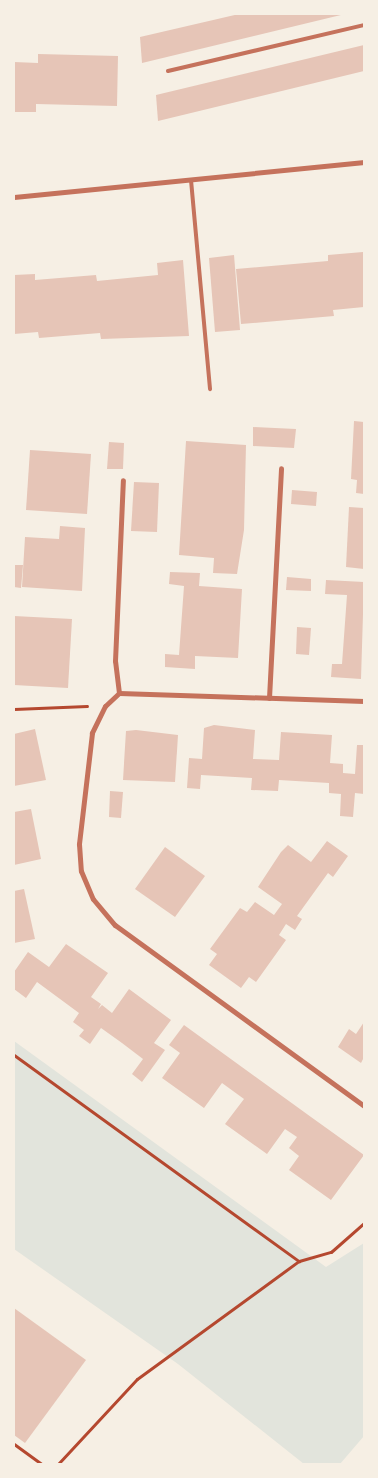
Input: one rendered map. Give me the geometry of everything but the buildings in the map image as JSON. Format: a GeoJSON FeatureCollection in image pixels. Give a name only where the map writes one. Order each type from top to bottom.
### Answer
{"type":"FeatureCollection","features":[{"type":"Feature","properties":{"kind":"street"},"geometry":{"type":"LineString","coordinates":[[14,197],[356,164],[364,161]]}},
{"type":"Feature","properties":{"kind":"street"},"geometry":{"type":"LineString","coordinates":[[269,698],[281,468]]}},
{"type":"Feature","properties":{"kind":"street"},"geometry":{"type":"LineString","coordinates":[[119,693],[115,661],[123,480]]}},
{"type":"Feature","properties":{"kind":"street"},"geometry":{"type":"LineString","coordinates":[[364,701],[119,693],[105,706],[92,733],[79,844],[81,871],[93,899],[114,925],[364,1106]]}},
{"type":"Feature","properties":{"kind":"lane"},"geometry":{"type":"LineString","coordinates":[[168,71],[364,25]]}},
{"type":"Feature","properties":{"kind":"lane"},"geometry":{"type":"LineString","coordinates":[[191,180],[210,389]]}},
{"type":"Feature","properties":{"kind":"path"},"geometry":{"type":"LineString","coordinates":[[14,709],[105,706]]}},
{"type":"Feature","properties":{"kind":"path"},"geometry":{"type":"LineString","coordinates":[[14,1055],[299,1261]]}},
{"type":"Feature","properties":{"kind":"path"},"geometry":{"type":"LineString","coordinates":[[58,1464],[136,1379],[299,1261],[331,1252],[364,1224]]}},
{"type":"Feature","properties":{"kind":"path"},"geometry":{"type":"LineString","coordinates":[[14,1444],[42,1464]]}},
{"type":"Feature","properties":{"kind":"shaded area"},"geometry":{"type":"Polygon","coordinates":[[[14,1041],[326,1267],[364,1243],[364,1436],[340,1464],[304,1464],[178,1364],[14,1249],[14,1041]]]}}]}
